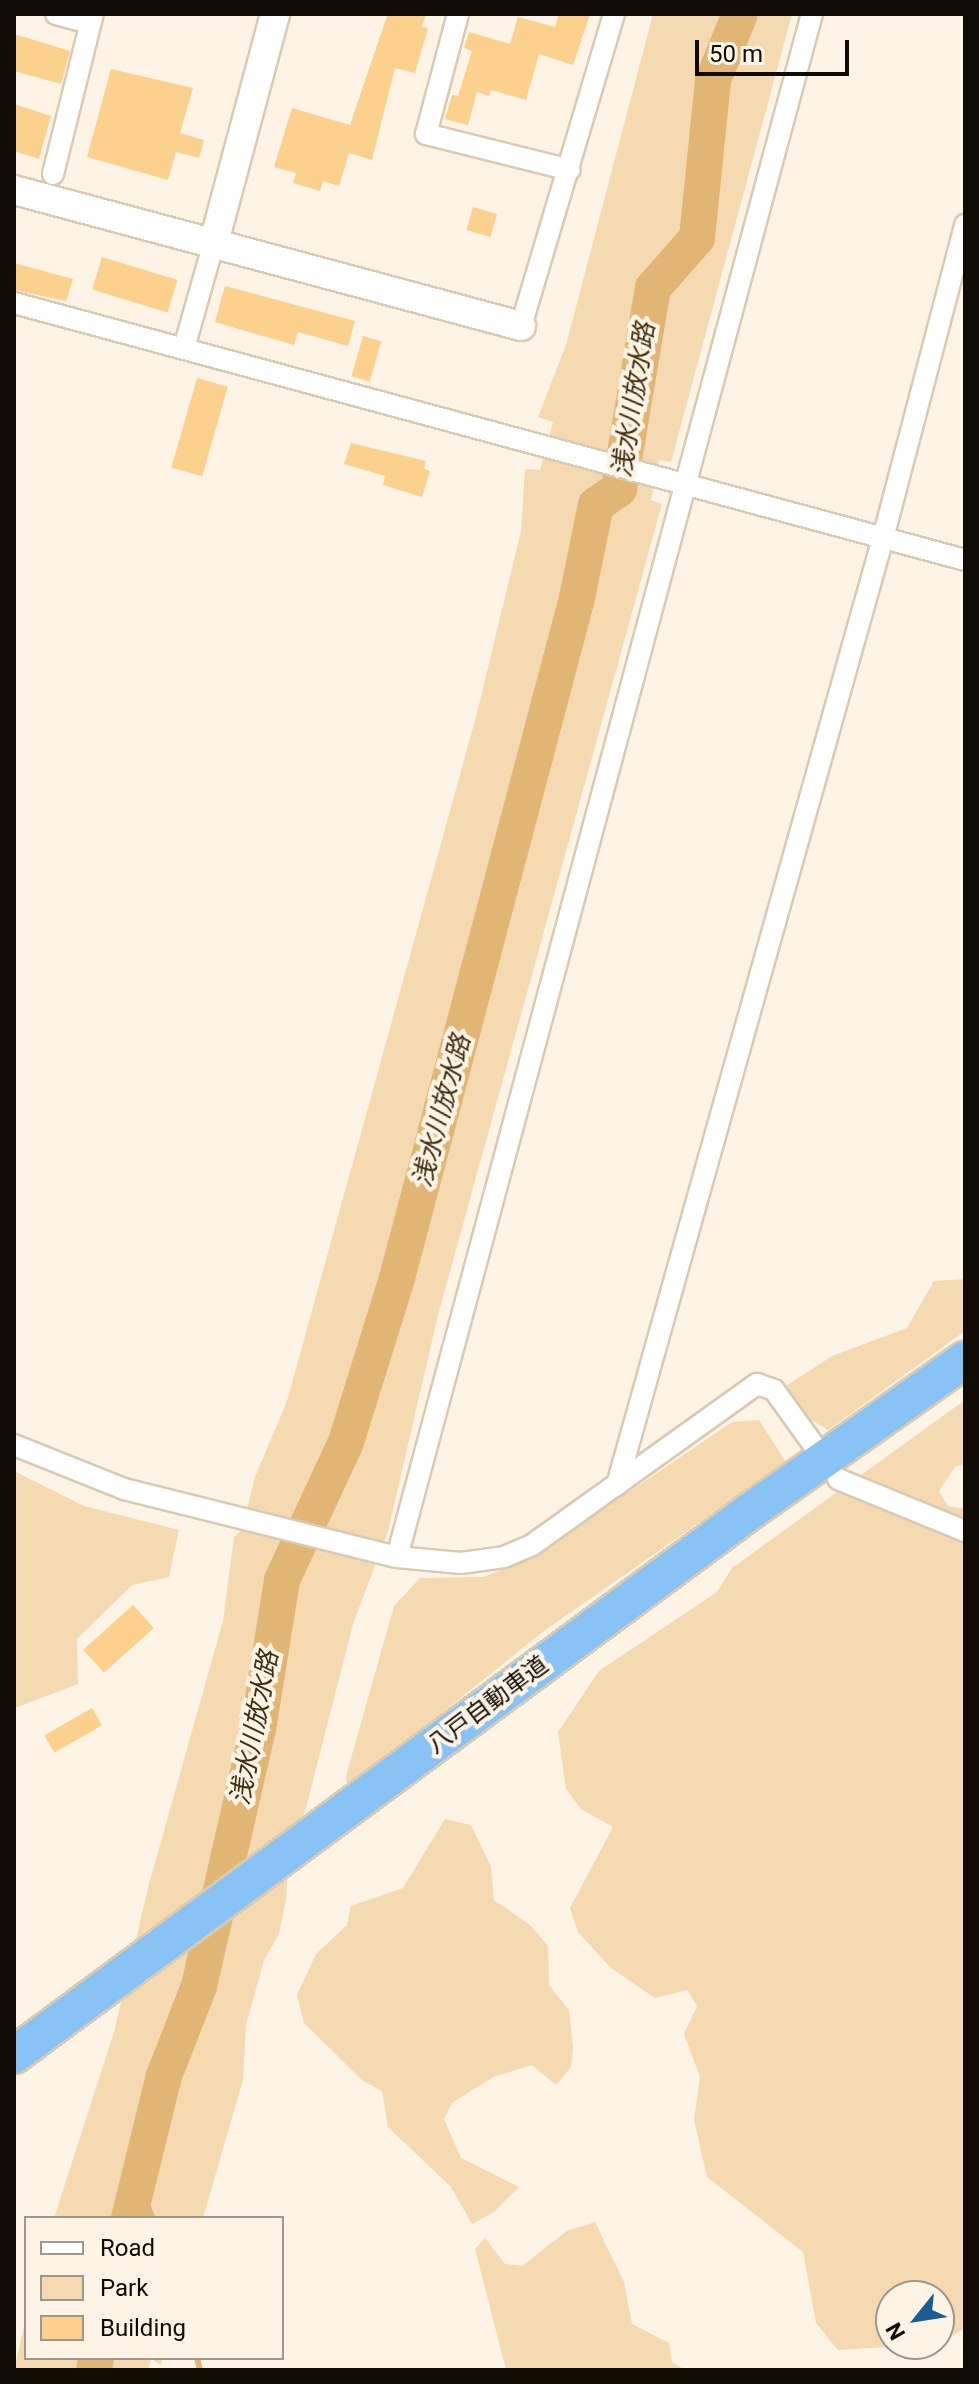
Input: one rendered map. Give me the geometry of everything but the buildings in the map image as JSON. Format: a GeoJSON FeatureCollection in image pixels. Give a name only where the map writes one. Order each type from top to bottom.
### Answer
{"type":"FeatureCollection","features":[{"type":"Feature","properties":{"kind":"highway","name":"八戸自動車道"},"geometry":{"type":"LineString","coordinates":[[14,2073],[49,2039],[965,1360]]}},
{"type":"Feature","properties":{"kind":"highway","name":"八戸自動車道"},"geometry":{"type":"LineString","coordinates":[[360,1811],[965,1378]]}},
{"type":"Feature","properties":{"kind":"highway","name":"八戸自動車道"},"geometry":{"type":"LineString","coordinates":[[14,2055],[49,2039]]}},
{"type":"Feature","properties":{"kind":"street"},"geometry":{"type":"LineString","coordinates":[[53,174],[91,19],[56,14]]}},
{"type":"Feature","properties":{"kind":"street"},"geometry":{"type":"LineString","coordinates":[[184,348],[275,14]]}},
{"type":"Feature","properties":{"kind":"street"},"geometry":{"type":"LineString","coordinates":[[458,14],[426,134],[570,170]]}},
{"type":"Feature","properties":{"kind":"street"},"geometry":{"type":"LineString","coordinates":[[14,190],[521,326],[614,14]]}},
{"type":"Feature","properties":{"kind":"street"},"geometry":{"type":"LineString","coordinates":[[397,1557],[683,481],[812,14]]}},
{"type":"Feature","properties":{"kind":"street"},"geometry":{"type":"LineString","coordinates":[[617,1485],[883,538],[965,225]]}},
{"type":"Feature","properties":{"kind":"street"},"geometry":{"type":"LineString","coordinates":[[14,303],[683,481],[965,560]]}},
{"type":"Feature","properties":{"kind":"street"},"geometry":{"type":"LineString","coordinates":[[14,1445],[124,1489],[227,1511],[397,1557],[461,1563],[504,1557],[532,1545],[757,1384],[774,1390],[813,1444]]}},
{"type":"Feature","properties":{"kind":"street"},"geometry":{"type":"LineString","coordinates":[[838,1479],[965,1531]]}},
{"type":"Feature","properties":{"kind":"green space"},"geometry":{"type":"Polygon","coordinates":[[[653,14],[792,14],[671,462],[659,460],[651,500],[662,504],[438,1315],[388,1531],[353,1624],[305,1812],[290,1832],[286,1899],[279,1934],[264,1960],[246,2025],[243,2080],[204,2216],[55,2216],[114,2032],[149,1884],[223,1621],[234,1537],[242,1530],[255,1477],[287,1401],[477,713],[521,531],[525,469],[540,470],[553,422],[538,417],[566,345],[653,14]]]}},
{"type":"Feature","properties":{"kind":"green space"},"geometry":{"type":"Polygon","coordinates":[[[965,1279],[965,1331],[828,1430],[803,1415],[786,1386],[832,1356],[907,1328],[934,1281],[965,1279]]]}},
{"type":"Feature","properties":{"kind":"green space"},"geometry":{"type":"Polygon","coordinates":[[[965,1400],[965,1464],[955,1467],[939,1491],[948,1506],[965,1509],[965,2328],[955,2334],[955,2280],[875,2280],[875,2348],[838,2350],[816,2323],[803,2252],[707,2177],[694,2120],[700,2077],[684,2034],[697,2006],[687,1990],[655,1998],[611,1968],[578,1932],[570,1908],[613,1827],[581,1809],[566,1789],[558,1732],[599,1671],[717,1592],[732,1568],[965,1400]]]}},
{"type":"Feature","properties":{"kind":"green space"},"geometry":{"type":"Polygon","coordinates":[[[759,1420],[786,1462],[544,1631],[347,1789],[346,1776],[394,1606],[420,1578],[483,1577],[530,1559],[732,1422],[759,1420]]]}},
{"type":"Feature","properties":{"kind":"green space"},"geometry":{"type":"Polygon","coordinates":[[[14,1471],[84,1506],[179,1530],[169,1577],[132,1585],[77,1639],[78,1684],[14,1708],[14,1471]]]}},
{"type":"Feature","properties":{"kind":"green space"},"geometry":{"type":"Polygon","coordinates":[[[445,1819],[471,1825],[491,1867],[494,1900],[530,1925],[548,1946],[549,1985],[569,2010],[573,2047],[571,2067],[556,2085],[532,2065],[493,2077],[452,2103],[444,2119],[461,2158],[519,2187],[494,2212],[472,2224],[451,2187],[388,2127],[382,2091],[363,2081],[304,2023],[297,1995],[316,1954],[347,1925],[351,1906],[403,1888],[445,1819]]]}},
{"type":"Feature","properties":{"kind":"green space"},"geometry":{"type":"Polygon","coordinates":[[[595,2222],[624,2282],[632,2324],[669,2343],[672,2362],[685,2370],[506,2370],[475,2249],[485,2238],[505,2264],[522,2266],[567,2231],[595,2222]]]}},
{"type":"Feature","properties":{"kind":"green space"},"geometry":{"type":"Polygon","coordinates":[[[24,2328],[24,2360],[151,2360],[148,2370],[14,2370],[24,2328]]]}},
{"type":"Feature","properties":{"kind":"waterway","name":"浅水川放水路"},"geometry":{"type":"LineString","coordinates":[[129,2216],[164,2076],[199,1986],[258,1729],[282,1580],[346,1442],[397,1278],[577,598],[596,505],[619,489],[653,288],[697,238],[713,80],[740,14]]}},
{"type":"Feature","properties":{"kind":"waterway"},"geometry":{"type":"LineString","coordinates":[[138,2181],[151,2216]]}},
{"type":"Feature","properties":{"kind":"waterway","name":"浅水川放水路"},"geometry":{"type":"LineString","coordinates":[[94,2370],[96,2360]]}},
{"type":"Feature","properties":{"kind":"waterway"},"geometry":{"type":"LineString","coordinates":[[198,2360],[200,2370]]}}]}
